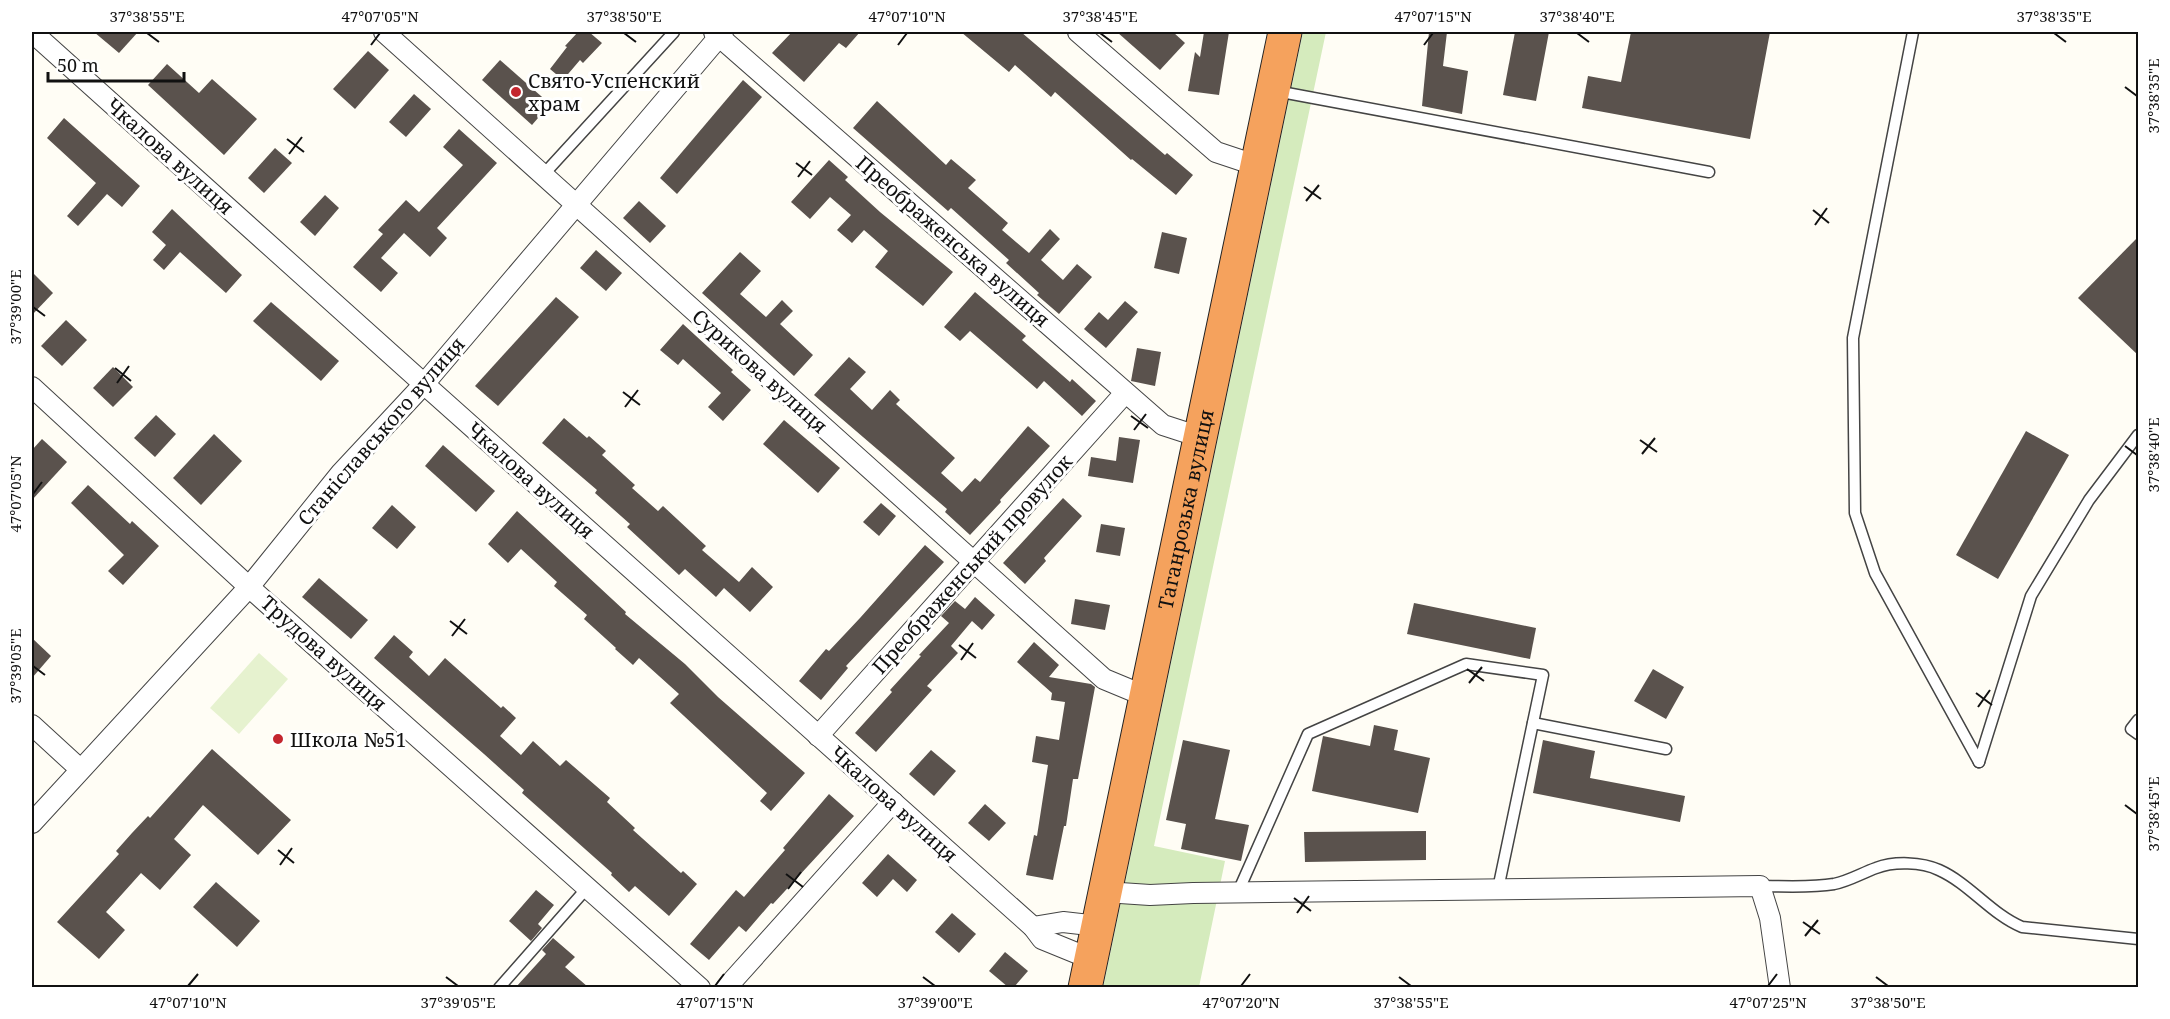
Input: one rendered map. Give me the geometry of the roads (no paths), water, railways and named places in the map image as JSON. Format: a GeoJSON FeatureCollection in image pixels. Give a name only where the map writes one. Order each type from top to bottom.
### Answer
{"type":"FeatureCollection","features":[{"type":"Feature","properties":{"kind":"highway","name":"Таганрозька вулиця"},"geometry":{"type":"LineString","coordinates":[[1088,973],[1285,32]]}},
{"type":"Feature","properties":{"kind":"street","name":"Чкалова вулиця"},"geometry":{"type":"LineString","coordinates":[[32,32],[1033,927],[1042,939],[1088,973]]}},
{"type":"Feature","properties":{"kind":"street","name":"Сурикова вулиця"},"geometry":{"type":"LineString","coordinates":[[384,32],[1104,679],[1145,696]]}},
{"type":"Feature","properties":{"kind":"street"},"geometry":{"type":"LineString","coordinates":[[1078,32],[1216,152],[1258,166]]}},
{"type":"Feature","properties":{"kind":"street","name":"Станіславського вулиця"},"geometry":{"type":"LineString","coordinates":[[32,823],[249,587],[341,473],[424,384],[719,33]]}},
{"type":"Feature","properties":{"kind":"street","name":"Преображенська вулиця"},"geometry":{"type":"LineString","coordinates":[[719,33],[1163,425],[1200,437]]}},
{"type":"Feature","properties":{"kind":"street","name":"Трудова вулиця"},"geometry":{"type":"LineString","coordinates":[[32,387],[249,587],[700,987]]}},
{"type":"Feature","properties":{"kind":"street","name":"Преображенський провулок"},"geometry":{"type":"LineString","coordinates":[[818,736],[1125,393]]}},
{"type":"Feature","properties":{"kind":"street"},"geometry":{"type":"LineString","coordinates":[[32,725],[80,769]]}},
{"type":"Feature","properties":{"kind":"street"},"geometry":{"type":"LineString","coordinates":[[726,987],[893,802]]}},
{"type":"Feature","properties":{"kind":"street"},"geometry":{"type":"LineString","coordinates":[[1105,892],[1150,895],[1760,886],[1770,918],[1780,987]]}},
{"type":"Feature","properties":{"kind":"street"},"geometry":{"type":"LineString","coordinates":[[1033,927],[1063,922],[1098,926]]}},
{"type":"Feature","properties":{"kind":"lane"},"geometry":{"type":"LineString","coordinates":[[544,174],[674,32]]}},
{"type":"Feature","properties":{"kind":"lane"},"geometry":{"type":"LineString","coordinates":[[1913,32],[1853,338],[1855,513],[1875,573],[1979,762],[2031,596],[2089,500],[2139,435]]}},
{"type":"Feature","properties":{"kind":"lane"},"geometry":{"type":"LineString","coordinates":[[1273,90],[1709,172]]}},
{"type":"Feature","properties":{"kind":"lane"},"geometry":{"type":"LineString","coordinates":[[1238,892],[1308,734],[1466,664],[1543,675],[1498,889]]}},
{"type":"Feature","properties":{"kind":"lane"},"geometry":{"type":"LineString","coordinates":[[2139,720],[2131,729],[2139,734]]}},
{"type":"Feature","properties":{"kind":"lane"},"geometry":{"type":"LineString","coordinates":[[1533,723],[1666,749]]}},
{"type":"Feature","properties":{"kind":"lane"},"geometry":{"type":"LineString","coordinates":[[1760,886],[1833,884],[1878,867],[1908,863],[1937,869],[1963,883],[2009,921],[2022,927],[2139,939]]}},
{"type":"Feature","properties":{"kind":"lane"},"geometry":{"type":"LineString","coordinates":[[499,987],[587,888]]}},
{"type":"Feature","properties":{"kind":"place","name":"Свято-Успенский храм"},"geometry":{"type":"Point","coordinates":[516,92]}},
{"type":"Feature","properties":{"kind":"place","name":"Школа №51"},"geometry":{"type":"Point","coordinates":[278,739]}}]}
